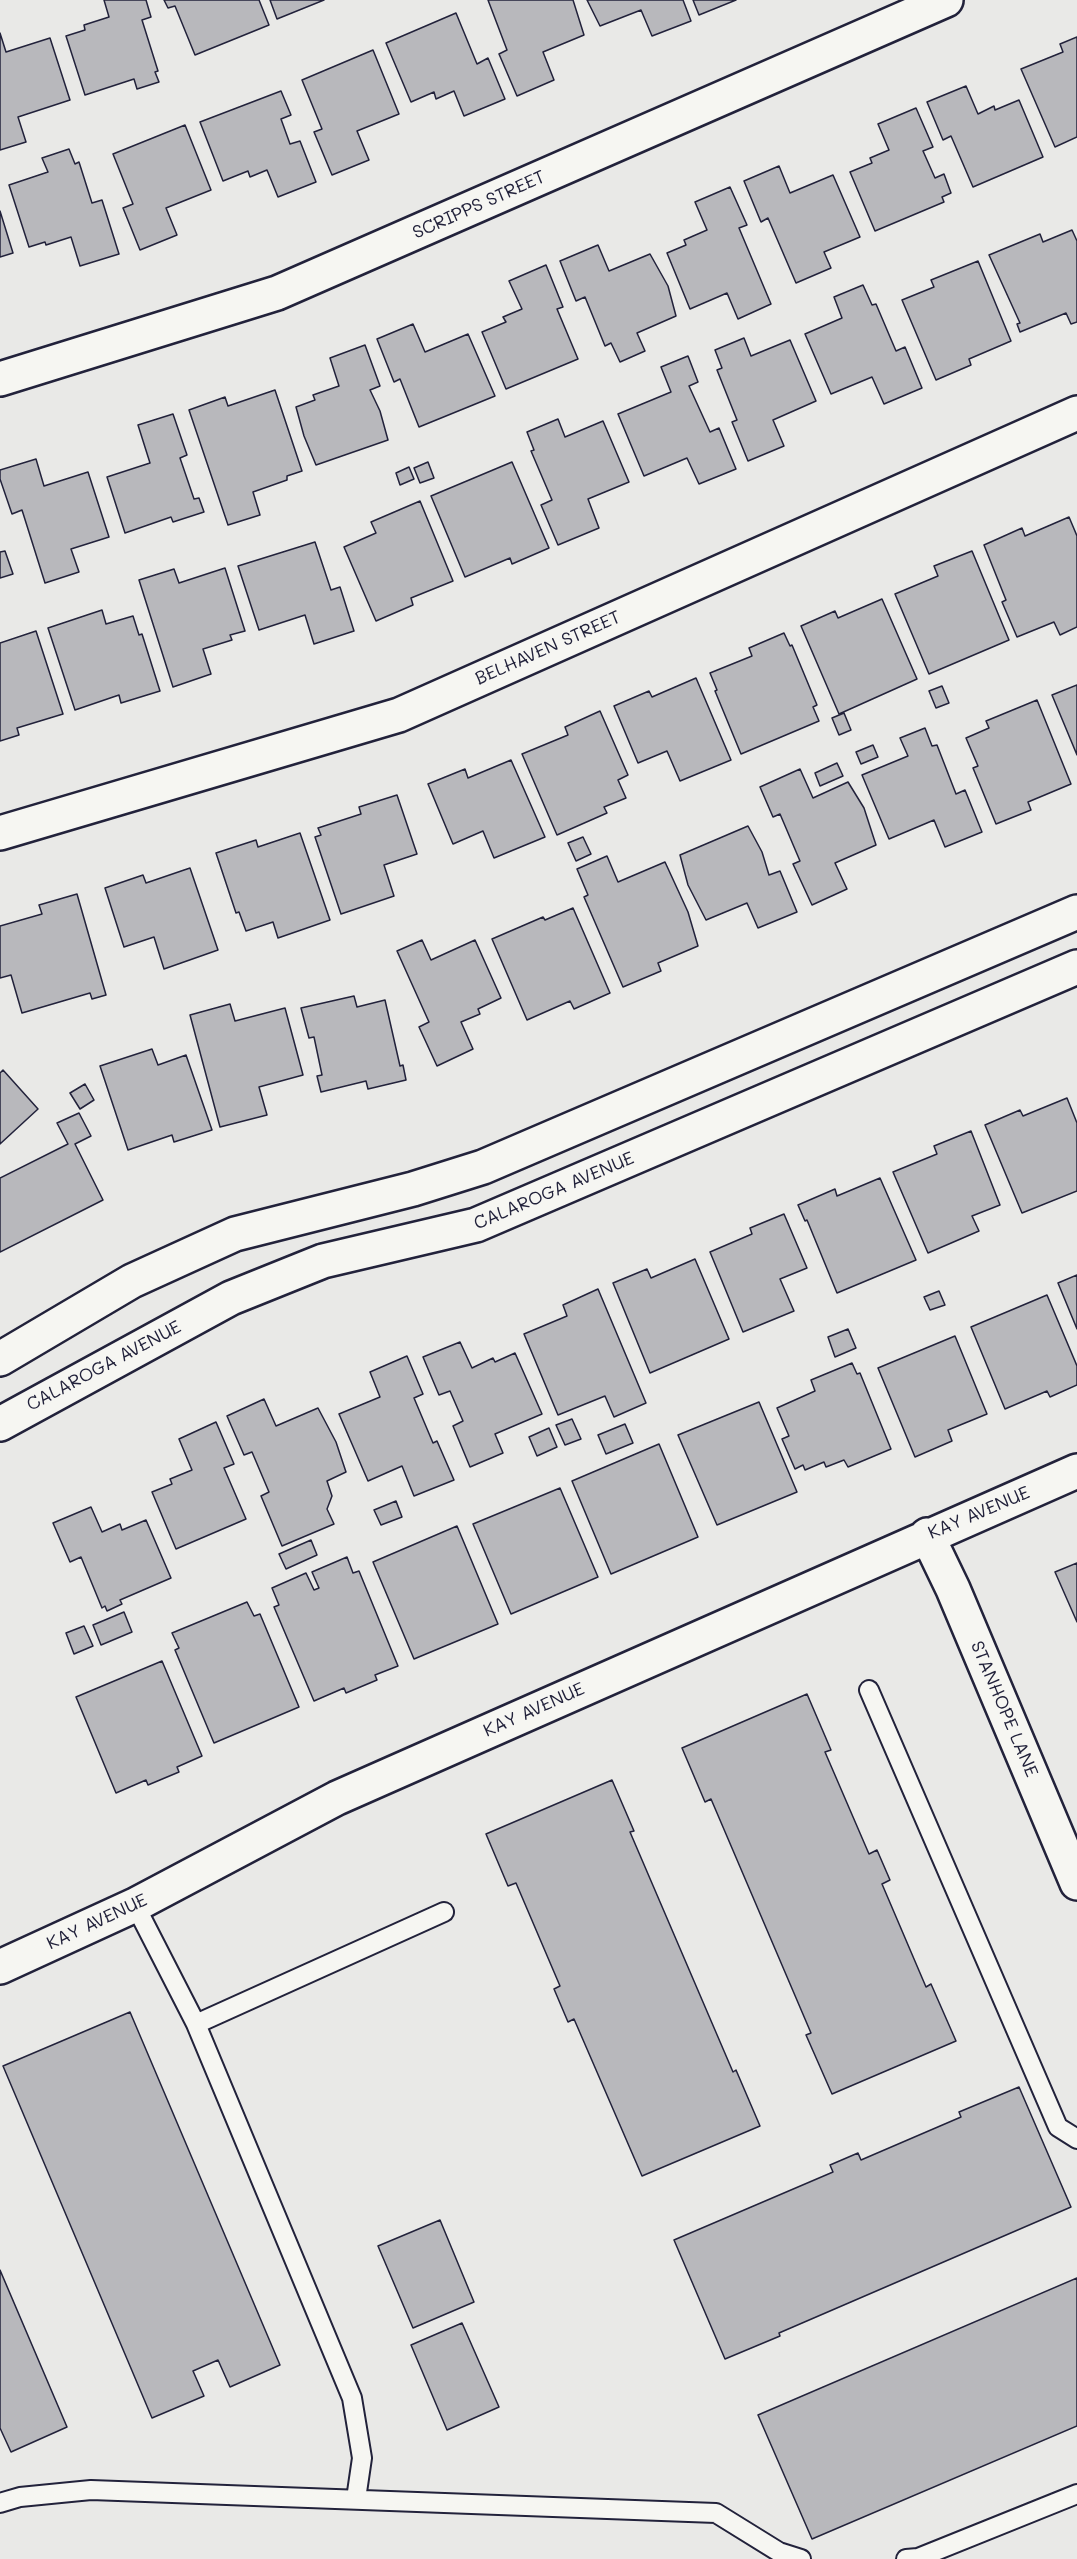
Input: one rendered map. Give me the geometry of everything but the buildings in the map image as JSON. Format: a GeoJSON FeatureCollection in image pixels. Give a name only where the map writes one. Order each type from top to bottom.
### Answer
{"type":"FeatureCollection","features":[{"type":"Feature","properties":{"kind":"street","name":"SCRIPPS STREET"},"geometry":{"type":"LineString","coordinates":[[0,379],[277,293],[946,0]]}},
{"type":"Feature","properties":{"kind":"street","name":"BELHAVEN STREET"},"geometry":{"type":"LineString","coordinates":[[0,833],[399,715],[1077,413]]}},
{"type":"Feature","properties":{"kind":"street"},"geometry":{"type":"LineString","coordinates":[[0,1359],[132,1281],[235,1234],[413,1189],[483,1167],[1077,912]]}},
{"type":"Feature","properties":{"kind":"street","name":"CALAROGA AVENUE"},"geometry":{"type":"LineString","coordinates":[[2,1417],[231,1298],[323,1261],[476,1226],[1077,967]]}},
{"type":"Feature","properties":{"kind":"street","name":"KAY AVENUE"},"geometry":{"type":"LineString","coordinates":[[0,1967],[135,1905],[337,1798],[927,1535],[1077,1471]]}},
{"type":"Feature","properties":{"kind":"street","name":"STANHOPE LANE"},"geometry":{"type":"LineString","coordinates":[[927,1535],[953,1589],[1077,1884]]}},
{"type":"Feature","properties":{"kind":"lane"},"geometry":{"type":"LineString","coordinates":[[869,1690],[1058,2127],[1077,2139]]}},
{"type":"Feature","properties":{"kind":"lane"},"geometry":{"type":"LineString","coordinates":[[135,1905],[196,2024],[352,2398],[362,2458],[356,2499]]}},
{"type":"Feature","properties":{"kind":"lane"},"geometry":{"type":"LineString","coordinates":[[196,2024],[444,1912]]}},
{"type":"Feature","properties":{"kind":"lane"},"geometry":{"type":"LineString","coordinates":[[0,2503],[20,2497],[90,2490],[717,2513],[779,2552],[801,2559]]}},
{"type":"Feature","properties":{"kind":"lane"},"geometry":{"type":"LineString","coordinates":[[906,2559],[918,2558],[1077,2494]]}}]}
